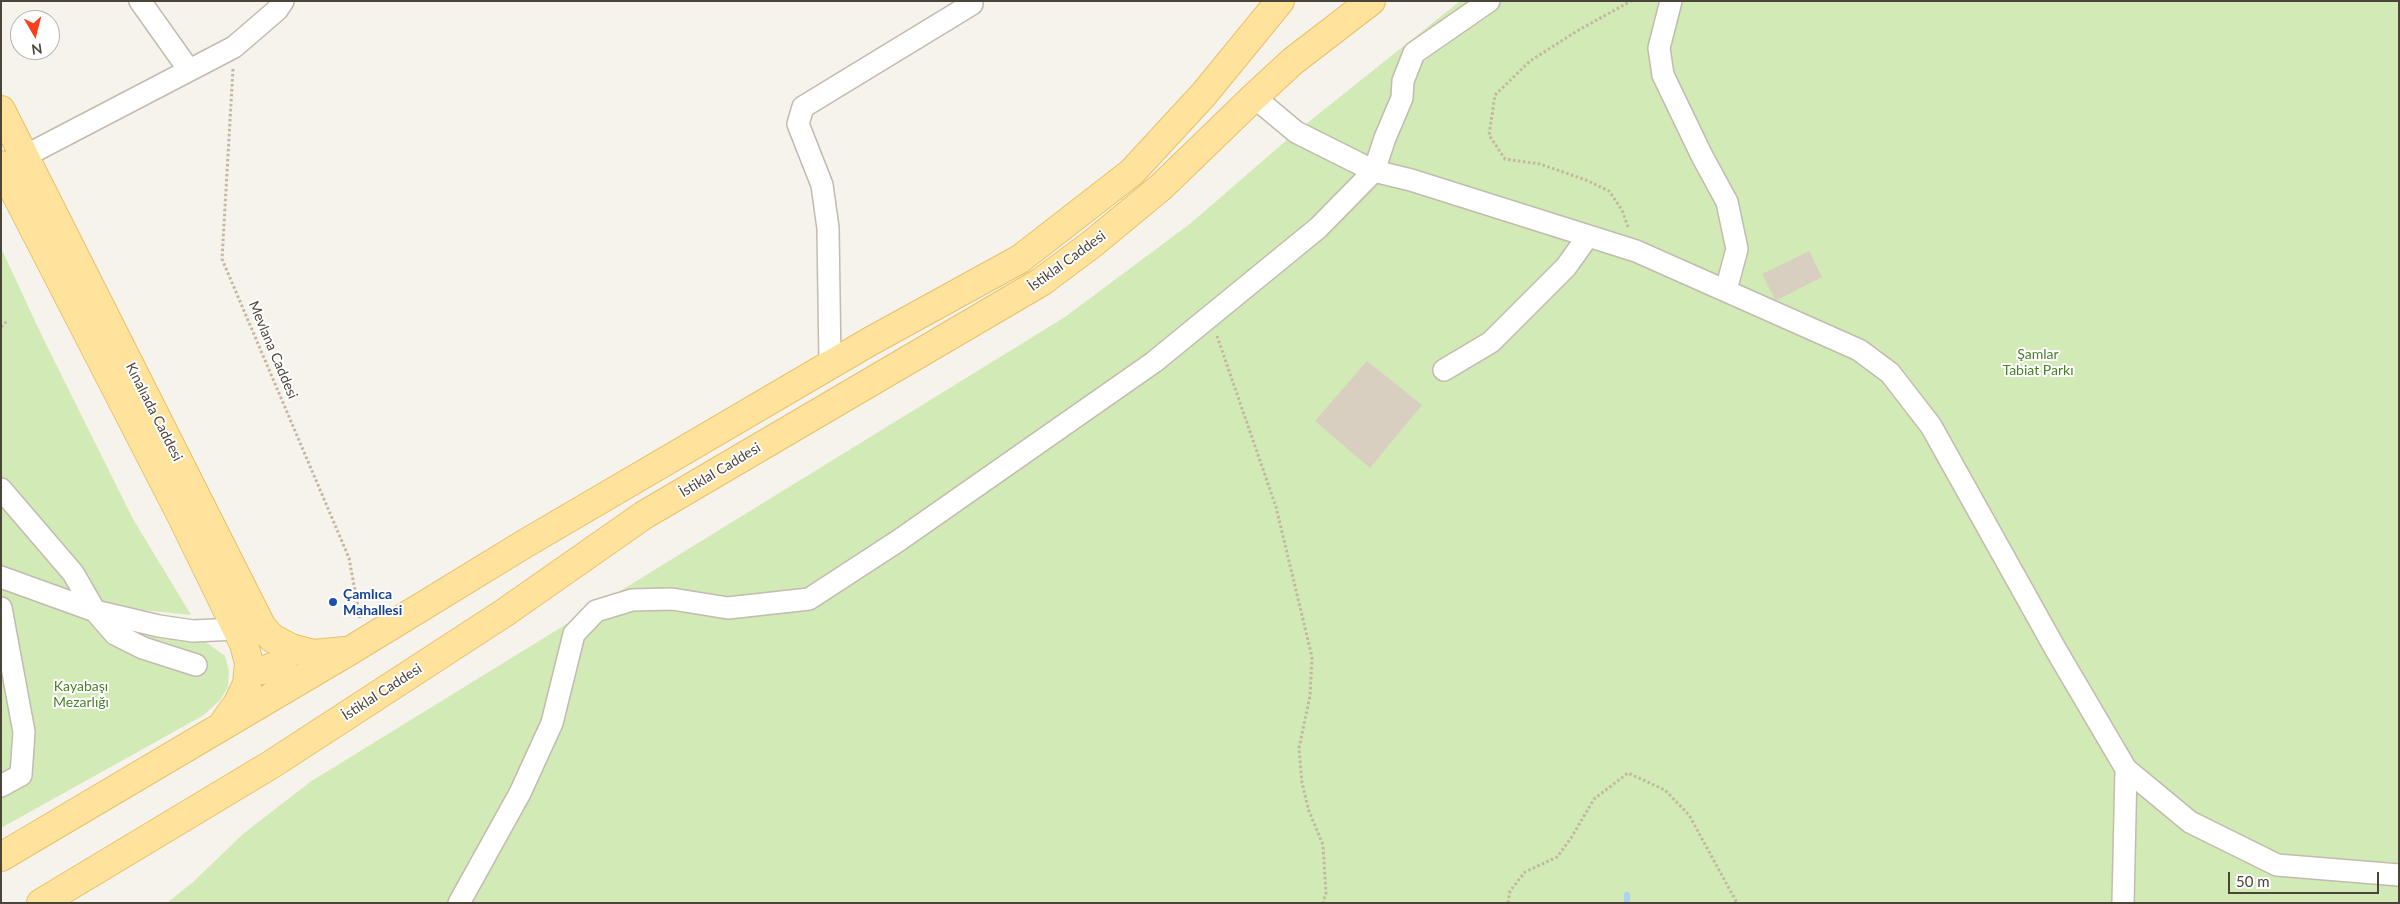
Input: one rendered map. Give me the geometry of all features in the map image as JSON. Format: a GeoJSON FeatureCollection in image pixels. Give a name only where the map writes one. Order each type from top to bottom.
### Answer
{"type":"FeatureCollection","features":[{"type":"Feature","properties":{"kind":"main road"},"geometry":{"type":"LineString","coordinates":[[1,857],[223,724],[352,650],[526,543],[830,365],[1020,259],[1132,172],[1204,94],[1280,1]]}},
{"type":"Feature","properties":{"kind":"main road","name":"İstiklal Caddesi"},"geometry":{"type":"LineString","coordinates":[[41,903],[272,764],[504,613],[644,515],[1041,282],[1092,244],[1161,187],[1254,96],[1294,61],[1372,1]]}},
{"type":"Feature","properties":{"kind":"main road","name":"Kınalıada Caddesi"},"geometry":{"type":"LineString","coordinates":[[1,110],[13,161],[237,629],[249,663],[247,684],[238,703],[223,724]]}},
{"type":"Feature","properties":{"kind":"main road","name":"Kınalıada Caddesi"},"geometry":{"type":"LineString","coordinates":[[13,161],[262,627],[272,638],[283,645],[313,654],[352,650]]}},
{"type":"Feature","properties":{"kind":"main road"},"geometry":{"type":"LineString","coordinates":[[249,663],[256,669],[264,670],[279,665],[284,660],[283,645]]}},
{"type":"Feature","properties":{"kind":"street"},"geometry":{"type":"LineString","coordinates":[[140,1],[189,70]]}},
{"type":"Feature","properties":{"kind":"street"},"geometry":{"type":"LineString","coordinates":[[13,161],[234,47],[272,16],[283,1]]}},
{"type":"Feature","properties":{"kind":"street"},"geometry":{"type":"LineString","coordinates":[[459,903],[520,793],[552,723],[574,634],[596,612],[632,600],[672,599],[728,608],[809,599],[898,541],[1154,362],[1318,228],[1374,171],[1385,138],[1402,98],[1403,81],[1414,52],[1489,1]]}},
{"type":"Feature","properties":{"kind":"street"},"geometry":{"type":"LineString","coordinates":[[1671,1],[1659,48],[1663,75],[1702,156],[1728,202],[1737,249],[1726,290]]}},
{"type":"Feature","properties":{"kind":"street"},"geometry":{"type":"LineString","coordinates":[[830,365],[828,228],[822,185],[798,124],[803,107],[972,4]]}},
{"type":"Feature","properties":{"kind":"street"},"geometry":{"type":"LineString","coordinates":[[1254,96],[1296,132],[1374,171],[1411,180],[1636,251],[1859,350],[1890,374],[1931,426],[2056,650],[2126,769],[2190,822],[2277,865],[2399,874]]}},
{"type":"Feature","properties":{"kind":"street"},"geometry":{"type":"LineString","coordinates":[[1444,370],[1491,342],[1566,267],[1588,236]]}},
{"type":"Feature","properties":{"kind":"street"},"geometry":{"type":"LineString","coordinates":[[1,489],[73,573],[95,610],[115,634],[143,648],[196,665]]}},
{"type":"Feature","properties":{"kind":"street"},"geometry":{"type":"LineString","coordinates":[[1,577],[95,610],[160,626],[192,631],[237,629]]}},
{"type":"Feature","properties":{"kind":"street"},"geometry":{"type":"LineString","coordinates":[[1,608],[24,732],[20,775],[1,786]]}},
{"type":"Feature","properties":{"kind":"street"},"geometry":{"type":"LineString","coordinates":[[2123,903],[2126,769]]}},
{"type":"Feature","properties":{"kind":"path"},"geometry":{"type":"LineString","coordinates":[[1631,1],[1577,31],[1530,61],[1495,95],[1489,136],[1505,160],[1540,164],[1586,180],[1609,192],[1622,210],[1636,251]]}},
{"type":"Feature","properties":{"kind":"path","name":"Mevlana Caddesi"},"geometry":{"type":"LineString","coordinates":[[234,47],[222,259],[349,558],[361,615],[352,650]]}},
{"type":"Feature","properties":{"kind":"path"},"geometry":{"type":"LineString","coordinates":[[1210,316],[1276,507],[1312,657],[1310,696],[1299,748],[1302,783],[1309,811],[1323,845],[1326,893],[1323,903]]}},
{"type":"Feature","properties":{"kind":"path"},"geometry":{"type":"LineString","coordinates":[[1,327],[8,320]]}},
{"type":"Feature","properties":{"kind":"path"},"geometry":{"type":"LineString","coordinates":[[1508,903],[1510,891],[1525,872],[1557,857],[1571,838],[1594,799],[1628,773],[1665,790],[1689,815],[1737,903]]}},
{"type":"Feature","properties":{"kind":"green space","name":"Şamlar Tabiat Parkı"},"geometry":{"type":"Polygon","coordinates":[[[1460,1],[2399,1],[2399,903],[167,903],[193,882],[243,834],[310,782],[1065,317],[1191,223],[1296,132],[1460,1]]]}},
{"type":"Feature","properties":{"kind":"green space","name":"Kayabaşı Mezarlığı"},"geometry":{"type":"Polygon","coordinates":[[[1,248],[41,334],[133,519],[191,615],[104,606],[203,640],[225,656],[229,671],[228,687],[220,700],[204,715],[1,828],[1,248]]]}},
{"type":"Feature","properties":{"kind":"building"},"geometry":{"type":"Polygon","coordinates":[[[1809,251],[1822,277],[1777,300],[1775,299],[1762,274],[1809,251]]]}},
{"type":"Feature","properties":{"kind":"building"},"geometry":{"type":"Polygon","coordinates":[[[1367,361],[1422,405],[1370,468],[1315,421],[1367,361]]]}},
{"type":"Feature","properties":{"kind":"waterway"},"geometry":{"type":"LineString","coordinates":[[1627,895],[1627,903]]}},
{"type":"Feature","properties":{"kind":"place","name":"Çamlıca Mahallesi"},"geometry":{"type":"Point","coordinates":[333,602]}}]}
